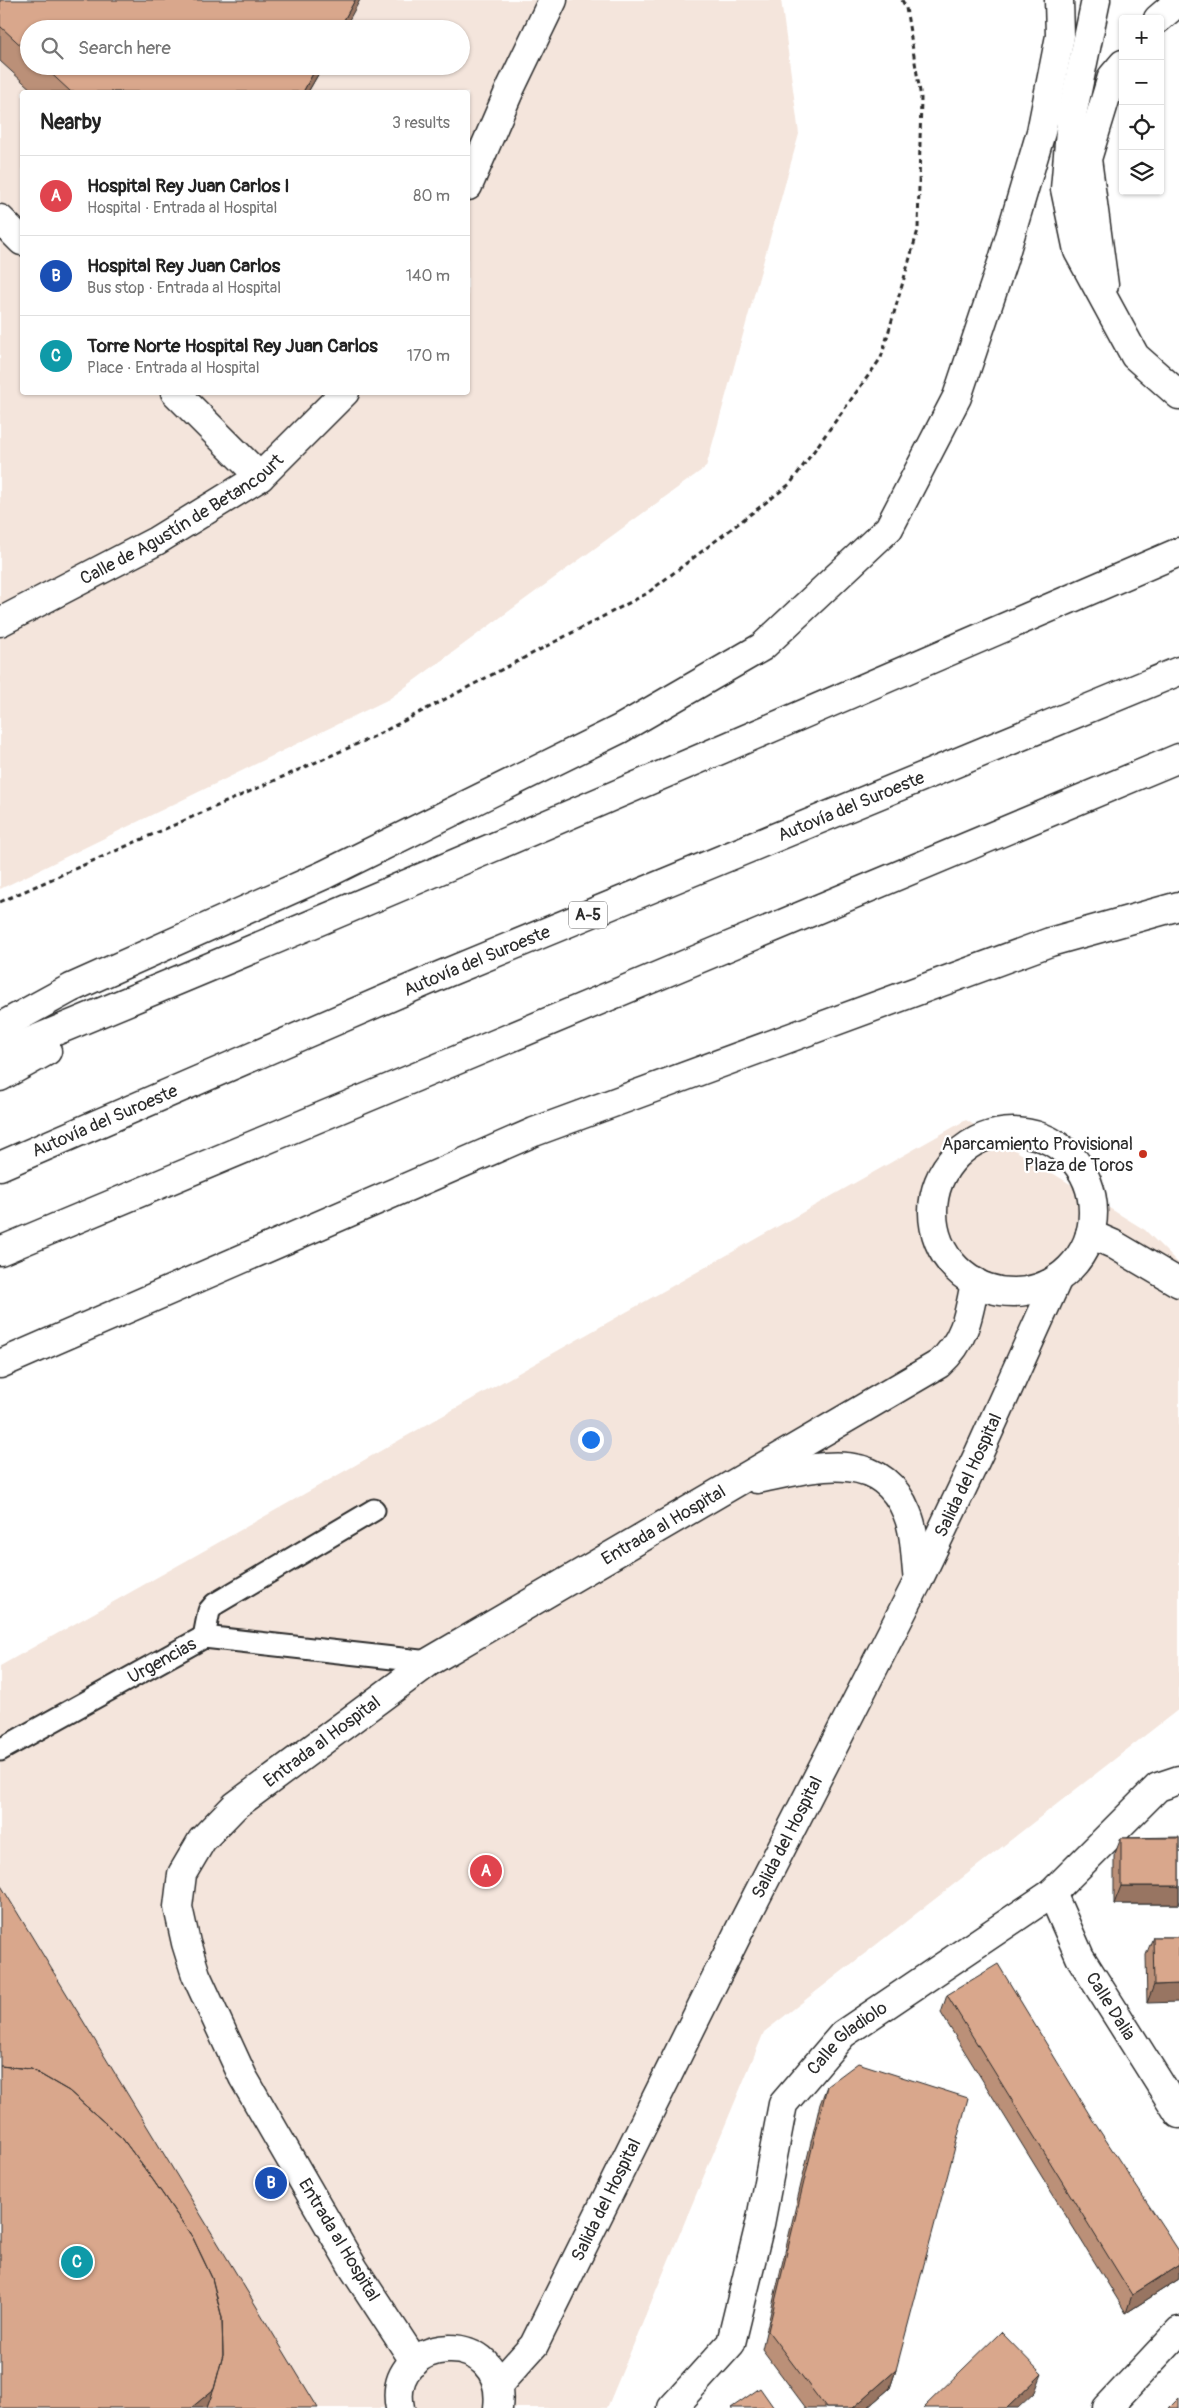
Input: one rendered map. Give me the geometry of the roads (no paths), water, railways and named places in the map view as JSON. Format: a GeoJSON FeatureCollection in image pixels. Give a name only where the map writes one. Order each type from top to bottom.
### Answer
{"type":"FeatureCollection","features":[{"type":"Feature","properties":{"kind":"main road"},"geometry":{"type":"LineString","coordinates":[[470,181],[511,87],[553,0]]}},
{"type":"Feature","properties":{"kind":"main road"},"geometry":{"type":"LineString","coordinates":[[0,1027],[71,988],[324,875],[620,729],[762,647],[889,528],[957,397],[1002,260],[1041,132],[1060,36],[1059,0]]}},
{"type":"Feature","properties":{"kind":"main road"},"geometry":{"type":"LineString","coordinates":[[1096,0],[1071,120],[1065,189],[1078,251],[1135,356],[1179,395]]}},
{"type":"Feature","properties":{"kind":"main road"},"geometry":{"type":"LineString","coordinates":[[1163,15],[1179,1]]}},
{"type":"Feature","properties":{"kind":"main road"},"geometry":{"type":"LineString","coordinates":[[1106,304],[1087,159],[1112,77],[1119,69]]}},
{"type":"Feature","properties":{"kind":"main road"},"geometry":{"type":"LineString","coordinates":[[0,219],[20,239]]}},
{"type":"Feature","properties":{"kind":"main road"},"geometry":{"type":"LineString","coordinates":[[178,395],[260,477]]}},
{"type":"Feature","properties":{"kind":"main road","name":"Calle de Agustín de Betancourt"},"geometry":{"type":"LineString","coordinates":[[0,622],[156,541],[260,477],[342,395]]}},
{"type":"Feature","properties":{"kind":"main road"},"geometry":{"type":"LineString","coordinates":[[0,1054],[157,990],[1179,552]]}},
{"type":"Feature","properties":{"kind":"main road","name":"Autovía del Suroeste"},"geometry":{"type":"LineString","coordinates":[[0,1166],[439,976],[1179,671]]}},
{"type":"Feature","properties":{"kind":"main road"},"geometry":{"type":"LineString","coordinates":[[0,1250],[1179,758]]}},
{"type":"Feature","properties":{"kind":"main road"},"geometry":{"type":"LineString","coordinates":[[0,1364],[534,1132],[1050,942],[1179,906]]}},
{"type":"Feature","properties":{"kind":"main road"},"geometry":{"type":"LineString","coordinates":[[0,1077],[157,990]]}},
{"type":"Feature","properties":{"kind":"main road"},"geometry":{"type":"LineString","coordinates":[[1012,1132],[1026,1134],[1054,1144],[1066,1152],[1085,1176],[1090,1190],[1093,1219],[1090,1234],[1077,1259],[1058,1278],[1045,1285],[1017,1292],[988,1288],[975,1282],[952,1263],[937,1237],[933,1208],[940,1179],[948,1166],[969,1145],[982,1138],[1012,1132]]}},
{"type":"Feature","properties":{"kind":"main road"},"geometry":{"type":"LineString","coordinates":[[1090,1234],[1113,1244],[1179,1283]]}},
{"type":"Feature","properties":{"kind":"main road","name":"Salida del Hospital"},"geometry":{"type":"LineString","coordinates":[[498,2396],[534,2345],[740,1929],[918,1581],[979,1453],[1058,1278]]}},
{"type":"Feature","properties":{"kind":"main road","name":"Entrada al Hospital"},"geometry":{"type":"LineString","coordinates":[[415,2362],[354,2269],[243,2077],[196,1974],[186,1943],[178,1907],[182,1874],[202,1840],[235,1806],[429,1662],[939,1364],[953,1352],[969,1314],[975,1282]]}},
{"type":"Feature","properties":{"kind":"main road"},"geometry":{"type":"LineString","coordinates":[[739,1482],[823,1467],[860,1468],[874,1474],[889,1483],[908,1514],[913,1537],[918,1581]]}},
{"type":"Feature","properties":{"kind":"main road","name":"Calle Gladiolo"},"geometry":{"type":"LineString","coordinates":[[672,2408],[731,2343],[760,2224],[783,2104],[843,2034],[1052,1893],[1158,1787],[1179,1780]]}},
{"type":"Feature","properties":{"kind":"main road","name":"Calle Dalia"},"geometry":{"type":"LineString","coordinates":[[1052,1893],[1080,1957],[1179,2114]]}},
{"type":"Feature","properties":{"kind":"main road"},"geometry":{"type":"LineString","coordinates":[[1107,2408],[1179,2330]]}},
{"type":"Feature","properties":{"kind":"main road"},"geometry":{"type":"LineString","coordinates":[[400,2408],[399,2392],[402,2380],[415,2362],[437,2349],[463,2350],[475,2355],[485,2363],[498,2396]]}},
{"type":"Feature","properties":{"kind":"lane"},"geometry":{"type":"LineString","coordinates":[[204,1637],[209,1611],[216,1604],[374,1510]]}},
{"type":"Feature","properties":{"kind":"lane","name":"Urgencias"},"geometry":{"type":"LineString","coordinates":[[0,1750],[204,1637],[429,1662]]}},
{"type":"Feature","properties":{"kind":"place","name":"Aparcamiento Provisional Plaza de Toros"},"geometry":{"type":"Point","coordinates":[1143,1154]}},
{"type":"Feature","properties":{"kind":"place","name":"Hospital Rey Juan Carlos I"},"geometry":{"type":"Point","coordinates":[486,1871]}},
{"type":"Feature","properties":{"kind":"place","name":"Hospital Rey Juan Carlos"},"geometry":{"type":"Point","coordinates":[271,2183]}},
{"type":"Feature","properties":{"kind":"place","name":"Torre Norte Hospital Rey Juan Carlos"},"geometry":{"type":"Point","coordinates":[77,2262]}}]}
